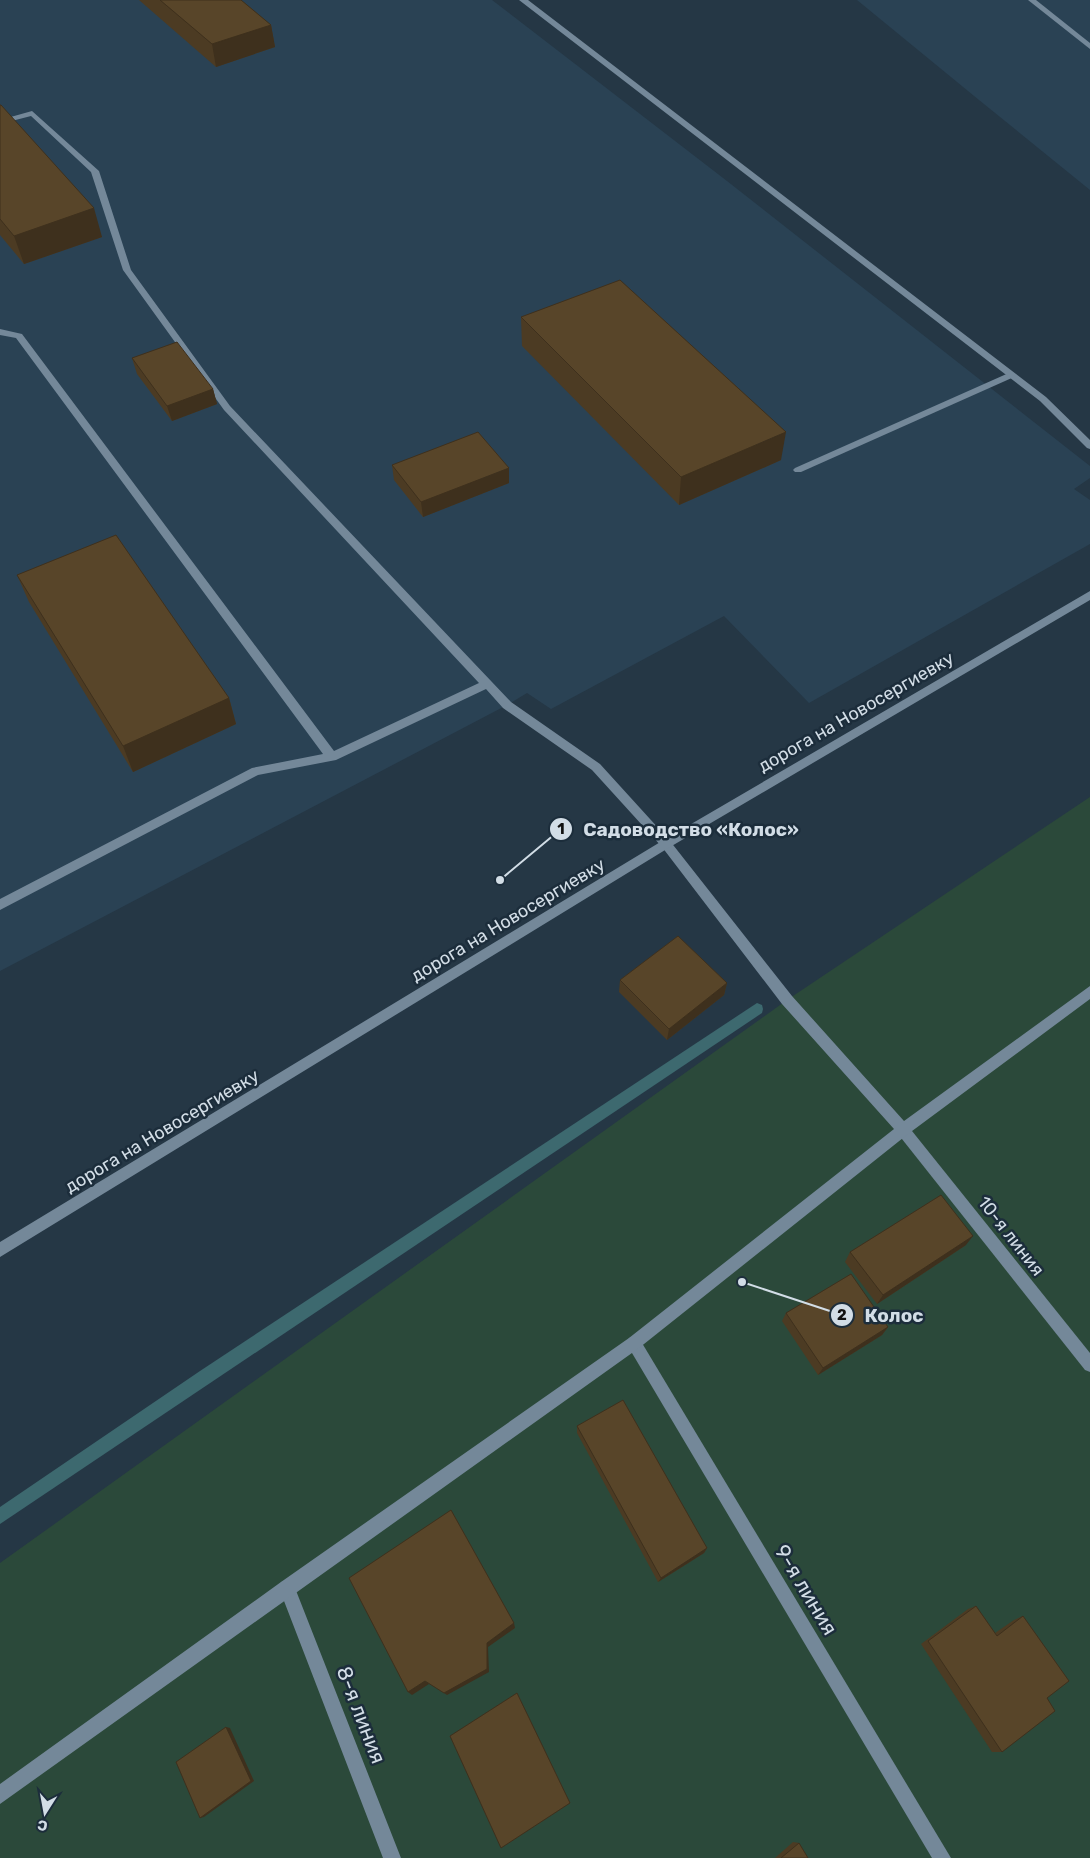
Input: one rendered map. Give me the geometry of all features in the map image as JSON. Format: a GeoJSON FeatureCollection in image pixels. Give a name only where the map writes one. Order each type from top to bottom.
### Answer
{"type":"FeatureCollection","features":[{"type":"Feature","properties":{"kind":"street"},"geometry":{"type":"LineString","coordinates":[[523,0],[1043,399],[1090,446]]}},
{"type":"Feature","properties":{"kind":"street"},"geometry":{"type":"LineString","coordinates":[[1032,0],[1090,47]]}},
{"type":"Feature","properties":{"kind":"street","name":"10-я линия"},"geometry":{"type":"LineString","coordinates":[[0,122],[32,113],[95,171],[127,270],[227,408],[507,705],[596,766],[666,844],[787,1000],[903,1130],[1090,1365]]}},
{"type":"Feature","properties":{"kind":"street"},"geometry":{"type":"LineString","coordinates":[[0,332],[19,336],[332,757]]}},
{"type":"Feature","properties":{"kind":"street"},"geometry":{"type":"LineString","coordinates":[[798,470],[1011,374]]}},
{"type":"Feature","properties":{"kind":"street","name":"дорога на Новосергиевку"},"geometry":{"type":"LineString","coordinates":[[0,1250],[666,844],[1090,595]]}},
{"type":"Feature","properties":{"kind":"street"},"geometry":{"type":"LineString","coordinates":[[0,905],[256,771],[332,757],[487,684]]}},
{"type":"Feature","properties":{"kind":"street"},"geometry":{"type":"LineString","coordinates":[[0,1795],[287,1588],[634,1343],[903,1130],[1090,992]]}},
{"type":"Feature","properties":{"kind":"street","name":"9-я линия"},"geometry":{"type":"LineString","coordinates":[[634,1343],[942,1858]]}},
{"type":"Feature","properties":{"kind":"street","name":"8-я линия"},"geometry":{"type":"LineString","coordinates":[[287,1588],[392,1858]]}},
{"type":"Feature","properties":{"kind":"shaded area"},"geometry":{"type":"Polygon","coordinates":[[[0,0],[492,0],[727,181],[1090,466],[1090,478],[1074,489],[1090,500],[1090,544],[809,703],[724,616],[551,709],[527,693],[0,971],[0,0]]]}},
{"type":"Feature","properties":{"kind":"shaded area"},"geometry":{"type":"Polygon","coordinates":[[[857,0],[1090,0],[1090,190],[979,100],[857,0]]]}},
{"type":"Feature","properties":{"kind":"green space"},"geometry":{"type":"Polygon","coordinates":[[[1090,797],[1090,1858],[0,1858],[0,1563],[787,1000],[1090,797]]]}},
{"type":"Feature","properties":{"kind":"building"},"geometry":{"type":"Polygon","coordinates":[[[160,0],[241,0],[271,25],[212,44],[160,0]]]}},
{"type":"Feature","properties":{"kind":"building"},"geometry":{"type":"Polygon","coordinates":[[[0,105],[94,208],[14,236],[0,219],[0,105]]]}},
{"type":"Feature","properties":{"kind":"building"},"geometry":{"type":"Polygon","coordinates":[[[620,280],[786,432],[681,477],[521,317],[620,280]]]}},
{"type":"Feature","properties":{"kind":"building"},"geometry":{"type":"Polygon","coordinates":[[[177,342],[213,389],[167,406],[132,358],[177,342]]]}},
{"type":"Feature","properties":{"kind":"building"},"geometry":{"type":"Polygon","coordinates":[[[478,432],[509,468],[421,502],[392,465],[478,432]]]}},
{"type":"Feature","properties":{"kind":"building"},"geometry":{"type":"Polygon","coordinates":[[[116,535],[229,698],[123,746],[17,575],[116,535]]]}},
{"type":"Feature","properties":{"kind":"building"},"geometry":{"type":"Polygon","coordinates":[[[678,936],[727,983],[669,1029],[620,980],[678,936]]]}},
{"type":"Feature","properties":{"kind":"building"},"geometry":{"type":"Polygon","coordinates":[[[941,1195],[973,1236],[883,1295],[850,1252],[941,1195]]]}},
{"type":"Feature","properties":{"kind":"building"},"geometry":{"type":"Polygon","coordinates":[[[851,1274],[888,1327],[823,1368],[786,1313],[851,1274]]]}},
{"type":"Feature","properties":{"kind":"building"},"geometry":{"type":"Polygon","coordinates":[[[623,1400],[707,1548],[661,1578],[577,1426],[623,1400]]]}},
{"type":"Feature","properties":{"kind":"building"},"geometry":{"type":"Polygon","coordinates":[[[451,1510],[514,1623],[487,1643],[487,1669],[444,1693],[425,1681],[408,1692],[349,1578],[451,1510]]]}},
{"type":"Feature","properties":{"kind":"building"},"geometry":{"type":"Polygon","coordinates":[[[976,1606],[997,1636],[1023,1616],[1069,1681],[1047,1698],[1055,1711],[1002,1752],[928,1641],[976,1606]]]}},
{"type":"Feature","properties":{"kind":"building"},"geometry":{"type":"Polygon","coordinates":[[[517,1693],[570,1803],[501,1848],[450,1736],[517,1693]]]}},
{"type":"Feature","properties":{"kind":"building"},"geometry":{"type":"Polygon","coordinates":[[[226,1727],[251,1781],[200,1818],[176,1762],[226,1727]]]}},
{"type":"Feature","properties":{"kind":"building"},"geometry":{"type":"Polygon","coordinates":[[[799,1843],[808,1858],[781,1858],[799,1843]]]}},
{"type":"Feature","properties":{"kind":"waterway"},"geometry":{"type":"LineString","coordinates":[[0,1516],[205,1376],[757,1009]]}},
{"type":"Feature","properties":{"kind":"place","name":"Садоводство «Колос»"},"geometry":{"type":"Point","coordinates":[500,880]}},
{"type":"Feature","properties":{"kind":"place","name":"Колос"},"geometry":{"type":"Point","coordinates":[742,1282]}}]}
